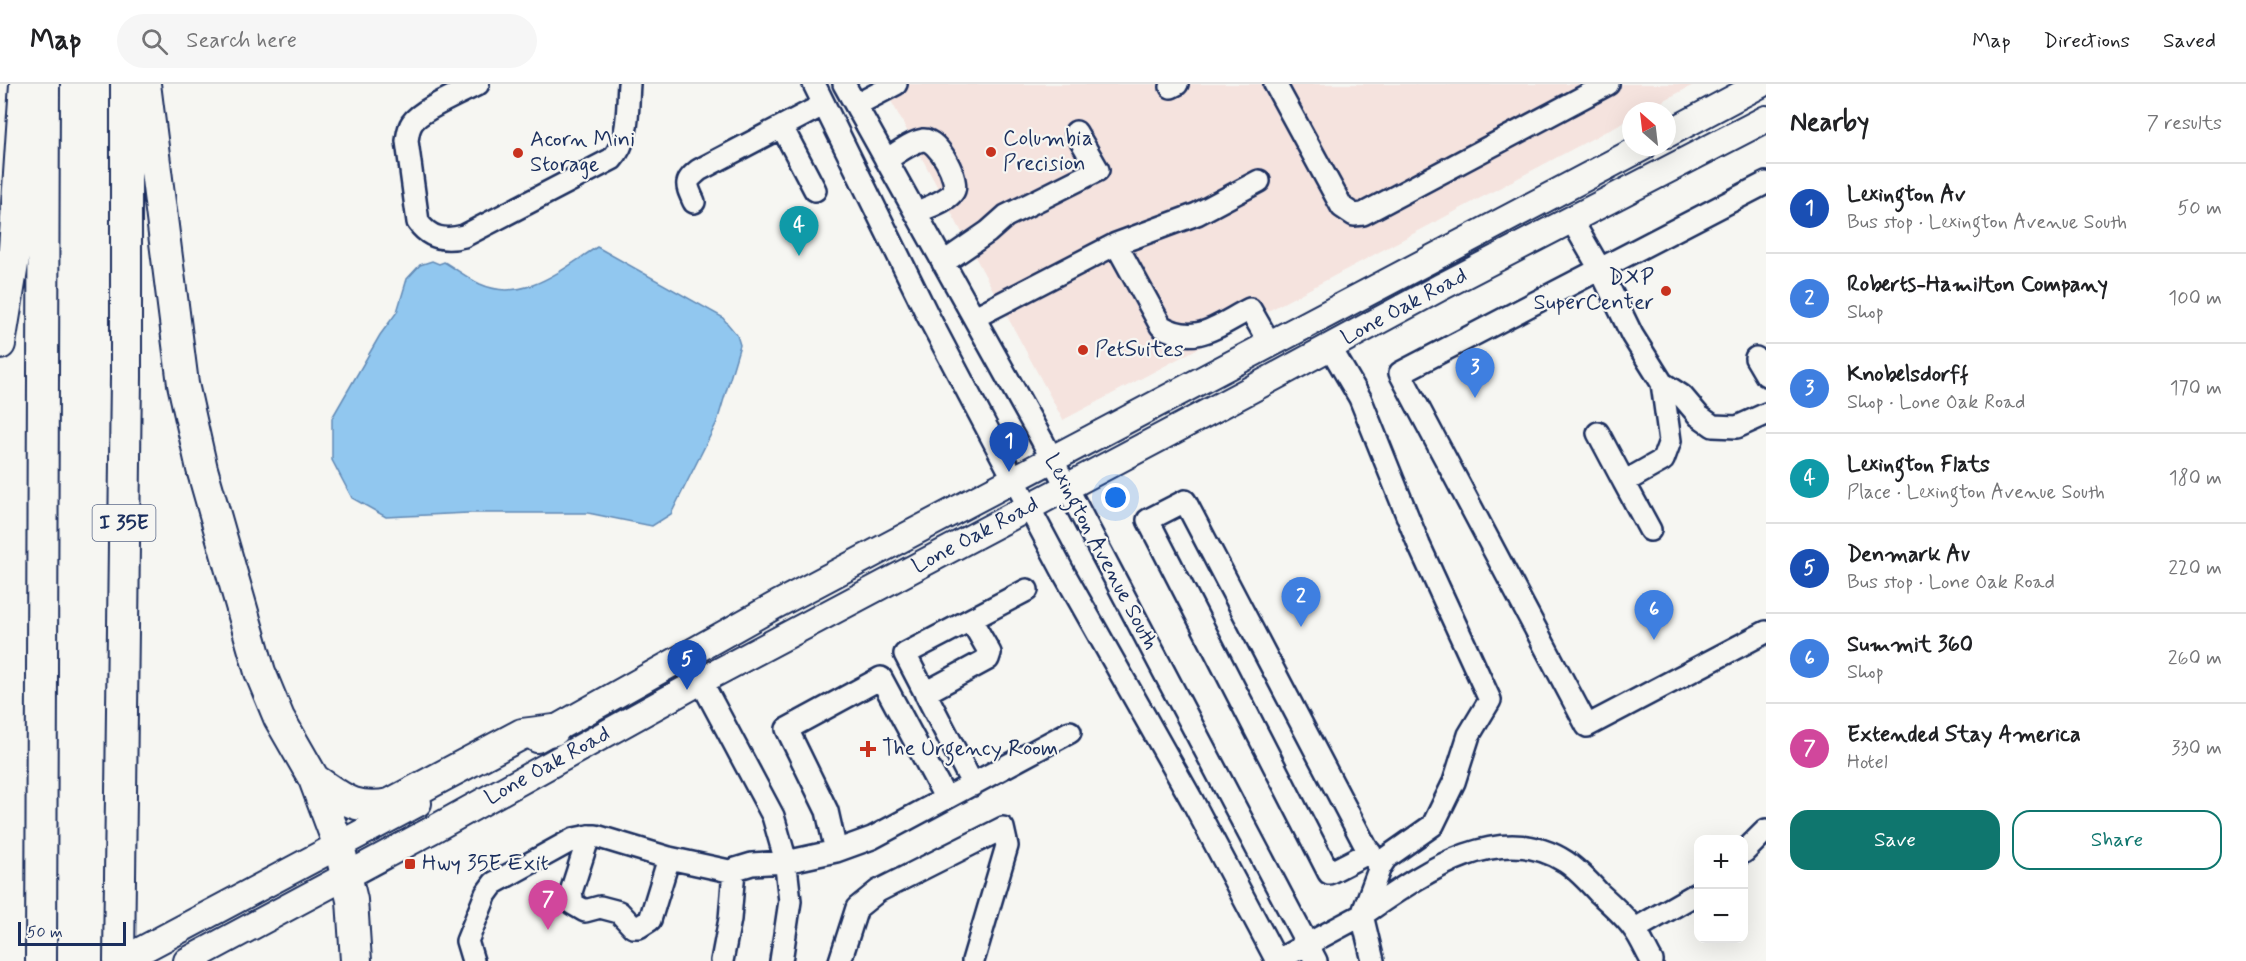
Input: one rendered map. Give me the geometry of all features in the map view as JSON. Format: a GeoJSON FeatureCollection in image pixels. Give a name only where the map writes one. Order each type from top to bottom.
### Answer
{"type":"FeatureCollection","features":[{"type":"Feature","properties":{"kind":"highway"},"geometry":{"type":"LineString","coordinates":[[0,344],[12,264],[25,84]]}},
{"type":"Feature","properties":{"kind":"highway"},"geometry":{"type":"LineString","coordinates":[[41,961],[44,84]]}},
{"type":"Feature","properties":{"kind":"highway","name":"I 35E"},"geometry":{"type":"LineString","coordinates":[[120,961],[126,377],[126,84]]}},
{"type":"Feature","properties":{"kind":"highway"},"geometry":{"type":"LineString","coordinates":[[145,84],[183,384],[202,470],[260,672],[279,718],[309,772],[339,846],[352,900],[356,961]]}},
{"type":"Feature","properties":{"kind":"highway"},"geometry":{"type":"LineString","coordinates":[[309,772],[353,804],[376,807],[390,804],[522,734],[554,730]]}},
{"type":"Feature","properties":{"kind":"main road"},"geometry":{"type":"LineString","coordinates":[[1676,129],[1761,84]]}},
{"type":"Feature","properties":{"kind":"main road","name":"Lone Oak Road"},"geometry":{"type":"LineString","coordinates":[[187,961],[701,681],[1571,219],[1766,119]]}},
{"type":"Feature","properties":{"kind":"main road","name":"Lone Oak Road"},"geometry":{"type":"LineString","coordinates":[[120,961],[554,730],[776,605],[1626,156]]}},
{"type":"Feature","properties":{"kind":"street"},"geometry":{"type":"LineString","coordinates":[[478,84],[421,114],[408,129],[407,141],[418,222],[433,237],[453,239],[464,236],[612,159],[621,150],[624,138],[629,84]]}},
{"type":"Feature","properties":{"kind":"street","name":"Lexington Avenue South"},"geometry":{"type":"LineString","coordinates":[[814,84],[929,318],[1014,480],[1193,802],[1277,961]]}},
{"type":"Feature","properties":{"kind":"street","name":"Lexington Avenue South"},"geometry":{"type":"LineString","coordinates":[[844,84],[1053,459],[1311,953]]}},
{"type":"Feature","properties":{"kind":"street"},"geometry":{"type":"LineString","coordinates":[[856,105],[896,84]]}},
{"type":"Feature","properties":{"kind":"street"},"geometry":{"type":"LineString","coordinates":[[1275,84],[1342,207],[1354,215],[1363,214],[1608,84]]}},
{"type":"Feature","properties":{"kind":"street"},"geometry":{"type":"LineString","coordinates":[[694,201],[687,186],[689,178],[699,170],[823,105]]}},
{"type":"Feature","properties":{"kind":"street"},"geometry":{"type":"LineString","coordinates":[[782,127],[815,190]]}},
{"type":"Feature","properties":{"kind":"street"},"geometry":{"type":"LineString","coordinates":[[944,263],[988,232],[1006,216],[1098,170],[1076,132]]}},
{"type":"Feature","properties":{"kind":"street"},"geometry":{"type":"LineString","coordinates":[[886,160],[922,140],[930,141],[938,146],[955,180],[956,188],[951,195],[916,213]]}},
{"type":"Feature","properties":{"kind":"street"},"geometry":{"type":"LineString","coordinates":[[975,316],[1116,244],[1197,214],[1259,181]]}},
{"type":"Feature","properties":{"kind":"street"},"geometry":{"type":"LineString","coordinates":[[1766,183],[1400,373],[1587,726],[1766,632]]}},
{"type":"Feature","properties":{"kind":"street"},"geometry":{"type":"LineString","coordinates":[[1571,219],[1600,269],[1632,335],[1662,383],[1670,441],[1663,460],[1624,482]]}},
{"type":"Feature","properties":{"kind":"street"},"geometry":{"type":"LineString","coordinates":[[1116,244],[1161,326],[1181,336],[1192,336],[1203,333],[1250,309],[1270,344]]}},
{"type":"Feature","properties":{"kind":"street"},"geometry":{"type":"LineString","coordinates":[[1330,347],[1360,398],[1419,545],[1490,700],[1469,735],[1454,782],[1433,825],[1386,858],[1375,860],[1329,873],[1148,520],[1185,501],[1375,860],[1362,915],[1373,961]]}},
{"type":"Feature","properties":{"kind":"street"},"geometry":{"type":"LineString","coordinates":[[1662,383],[1682,396],[1713,426],[1737,427],[1766,414]]}},
{"type":"Feature","properties":{"kind":"street"},"geometry":{"type":"LineString","coordinates":[[1598,434],[1650,530]]}},
{"type":"Feature","properties":{"kind":"street"},"geometry":{"type":"LineString","coordinates":[[973,785],[905,654],[1027,590]]}},
{"type":"Feature","properties":{"kind":"street"},"geometry":{"type":"LineString","coordinates":[[925,693],[988,659],[990,653],[971,620]]}},
{"type":"Feature","properties":{"kind":"street"},"geometry":{"type":"LineString","coordinates":[[836,851],[827,811],[787,729],[881,678],[945,797]]}},
{"type":"Feature","properties":{"kind":"street"},"geometry":{"type":"LineString","coordinates":[[701,681],[773,816],[786,862],[790,901],[781,961]]}},
{"type":"Feature","properties":{"kind":"street"},"geometry":{"type":"LineString","coordinates":[[472,961],[467,941],[486,894],[494,883],[574,839],[596,836],[669,858],[729,872],[752,864],[786,862],[836,851],[872,838],[1070,732]]}},
{"type":"Feature","properties":{"kind":"street"},"geometry":{"type":"LineString","coordinates":[[840,961],[857,908],[878,891],[936,864],[1003,828],[1007,846],[973,961]]}},
{"type":"Feature","properties":{"kind":"street"},"geometry":{"type":"LineString","coordinates":[[1748,847],[1766,830]]}},
{"type":"Feature","properties":{"kind":"street"},"geometry":{"type":"LineString","coordinates":[[589,836],[571,892],[573,904],[585,911],[600,907],[619,912],[633,927],[639,927],[650,920],[669,858]]}},
{"type":"Feature","properties":{"kind":"street"},"geometry":{"type":"LineString","coordinates":[[1277,961],[1311,953],[1397,891],[1450,861],[1490,848],[1520,845],[1565,861],[1635,929],[1652,961]]}},
{"type":"Feature","properties":{"kind":"street"},"geometry":{"type":"LineString","coordinates":[[722,961],[730,920],[734,870]]}},
{"type":"Feature","properties":{"kind":"street"},"geometry":{"type":"LineString","coordinates":[[1635,929],[1694,895]]}},
{"type":"Feature","properties":{"kind":"shaded area"},"geometry":{"type":"Polygon","coordinates":[[[882,84],[1695,84],[1661,102],[1622,102],[1622,123],[1063,420],[882,84]]]}},
{"type":"Feature","properties":{"kind":"water"},"geometry":{"type":"Polygon","coordinates":[[[597,247],[722,317],[737,335],[740,345],[717,422],[671,514],[652,526],[588,513],[468,513],[386,517],[352,498],[332,460],[332,418],[380,335],[397,312],[407,279],[420,265],[432,261],[439,264],[444,262],[480,284],[496,289],[512,290],[527,287],[556,274],[597,247]]]}},
{"type":"Feature","properties":{"kind":"place","name":"Columbia Precision"},"geometry":{"type":"Point","coordinates":[991,152]}},
{"type":"Feature","properties":{"kind":"place","name":"Acorn Mini Storage"},"geometry":{"type":"Point","coordinates":[518,153]}},
{"type":"Feature","properties":{"kind":"place","name":"Lexington Flats"},"geometry":{"type":"Point","coordinates":[799,256]}},
{"type":"Feature","properties":{"kind":"place","name":"DXP SuperCenter"},"geometry":{"type":"Point","coordinates":[1666,291]}},
{"type":"Feature","properties":{"kind":"place","name":"PetSuites"},"geometry":{"type":"Point","coordinates":[1083,350]}},
{"type":"Feature","properties":{"kind":"place","name":"Knobelsdorff"},"geometry":{"type":"Point","coordinates":[1475,398]}},
{"type":"Feature","properties":{"kind":"place","name":"Lexington Av"},"geometry":{"type":"Point","coordinates":[1009,472]}},
{"type":"Feature","properties":{"kind":"place","name":"Roberts-Hamilton Company"},"geometry":{"type":"Point","coordinates":[1301,627]}},
{"type":"Feature","properties":{"kind":"place","name":"Summit 360"},"geometry":{"type":"Point","coordinates":[1654,640]}},
{"type":"Feature","properties":{"kind":"place","name":"Denmark Av"},"geometry":{"type":"Point","coordinates":[687,690]}},
{"type":"Feature","properties":{"kind":"place","name":"The Urgency Room"},"geometry":{"type":"Point","coordinates":[868,749]}},
{"type":"Feature","properties":{"kind":"place","name":"Hwy 35E Exit"},"geometry":{"type":"Point","coordinates":[410,864]}},
{"type":"Feature","properties":{"kind":"place","name":"Extended Stay America"},"geometry":{"type":"Point","coordinates":[548,930]}}]}
